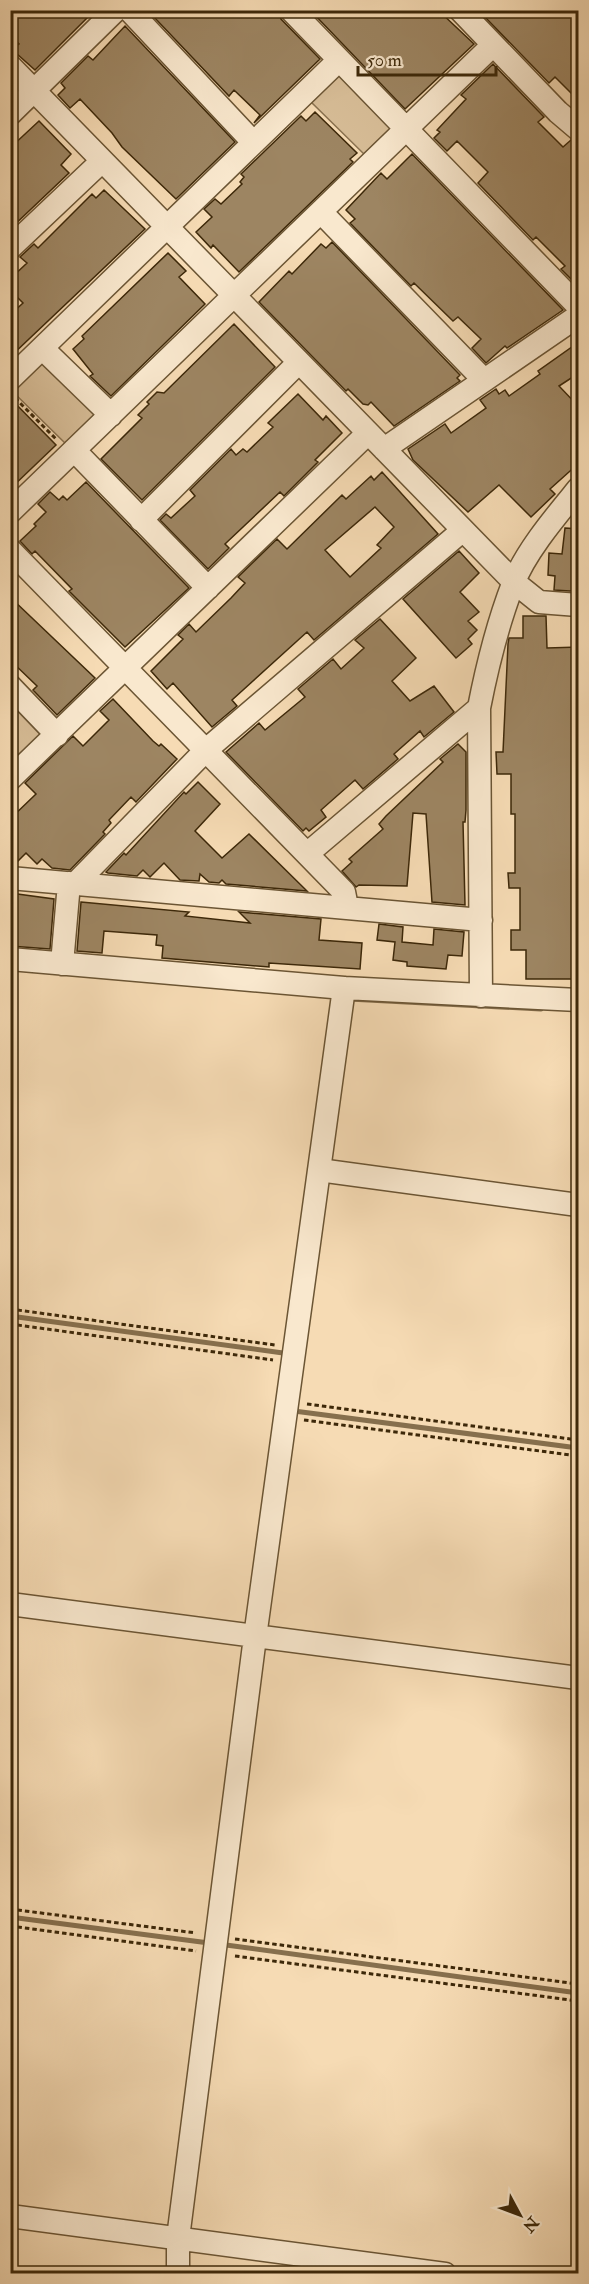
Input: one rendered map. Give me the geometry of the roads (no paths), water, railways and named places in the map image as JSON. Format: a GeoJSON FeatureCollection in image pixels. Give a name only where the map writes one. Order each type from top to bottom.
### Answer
{"type":"FeatureCollection","features":[{"type":"Feature","properties":{"kind":"street"},"geometry":{"type":"LineString","coordinates":[[10,114],[116,10]]}},
{"type":"Feature","properties":{"kind":"street"},"geometry":{"type":"LineString","coordinates":[[129,10],[253,142]]}},
{"type":"Feature","properties":{"kind":"street"},"geometry":{"type":"LineString","coordinates":[[291,10],[579,306]]}},
{"type":"Feature","properties":{"kind":"street"},"geometry":{"type":"LineString","coordinates":[[460,10],[558,112],[579,129]]}},
{"type":"Feature","properties":{"kind":"street"},"geometry":{"type":"LineString","coordinates":[[10,512],[493,45]]}},
{"type":"Feature","properties":{"kind":"street"},"geometry":{"type":"LineString","coordinates":[[10,379],[339,60]]}},
{"type":"Feature","properties":{"kind":"street"},"geometry":{"type":"LineString","coordinates":[[10,66],[513,582],[539,602],[579,605]]}},
{"type":"Feature","properties":{"kind":"street"},"geometry":{"type":"LineString","coordinates":[[10,248],[102,161]]}},
{"type":"Feature","properties":{"kind":"street"},"geometry":{"type":"LineString","coordinates":[[321,212],[484,380]]}},
{"type":"Feature","properties":{"kind":"street"},"geometry":{"type":"LineString","coordinates":[[10,779],[208,588],[376,441],[484,380],[579,316]]}},
{"type":"Feature","properties":{"kind":"street"},"geometry":{"type":"LineString","coordinates":[[42,348],[111,415]]}},
{"type":"Feature","properties":{"kind":"street"},"geometry":{"type":"LineString","coordinates":[[141,520],[298,363]]}},
{"type":"Feature","properties":{"kind":"street"},"geometry":{"type":"LineString","coordinates":[[73,452],[208,588]]}},
{"type":"Feature","properties":{"kind":"street"},"geometry":{"type":"LineString","coordinates":[[481,996],[478,708],[485,675],[513,582],[551,522],[579,489]]}},
{"type":"Feature","properties":{"kind":"street"},"geometry":{"type":"LineString","coordinates":[[62,964],[72,884],[206,750],[463,530]]}},
{"type":"Feature","properties":{"kind":"street"},"geometry":{"type":"LineString","coordinates":[[10,550],[344,892],[347,907]]}},
{"type":"Feature","properties":{"kind":"street"},"geometry":{"type":"LineString","coordinates":[[10,686],[57,735]]}},
{"type":"Feature","properties":{"kind":"street"},"geometry":{"type":"LineString","coordinates":[[307,854],[478,708]]}},
{"type":"Feature","properties":{"kind":"street"},"geometry":{"type":"LineString","coordinates":[[10,878],[481,920]]}},
{"type":"Feature","properties":{"kind":"street"},"geometry":{"type":"LineString","coordinates":[[10,959],[344,988],[579,1000]]}},
{"type":"Feature","properties":{"kind":"street"},"geometry":{"type":"LineString","coordinates":[[178,2274],[178,2238],[255,1637],[344,988]]}},
{"type":"Feature","properties":{"kind":"street"},"geometry":{"type":"LineString","coordinates":[[319,1170],[579,1205]]}},
{"type":"Feature","properties":{"kind":"street"},"geometry":{"type":"LineString","coordinates":[[10,1604],[579,1678]]}},
{"type":"Feature","properties":{"kind":"street"},"geometry":{"type":"LineString","coordinates":[[10,2216],[444,2274]]}},
{"type":"Feature","properties":{"kind":"waterway"},"geometry":{"type":"LineString","coordinates":[[349,999],[541,1009]]}},
{"type":"Feature","properties":{"kind":"waterway"},"geometry":{"type":"LineString","coordinates":[[10,1316],[283,1353]]}},
{"type":"Feature","properties":{"kind":"waterway"},"geometry":{"type":"LineString","coordinates":[[294,1411],[578,1448]]}},
{"type":"Feature","properties":{"kind":"waterway"},"geometry":{"type":"LineString","coordinates":[[10,1917],[209,1943]]}},
{"type":"Feature","properties":{"kind":"waterway"},"geometry":{"type":"LineString","coordinates":[[226,1945],[578,1993]]}}]}
